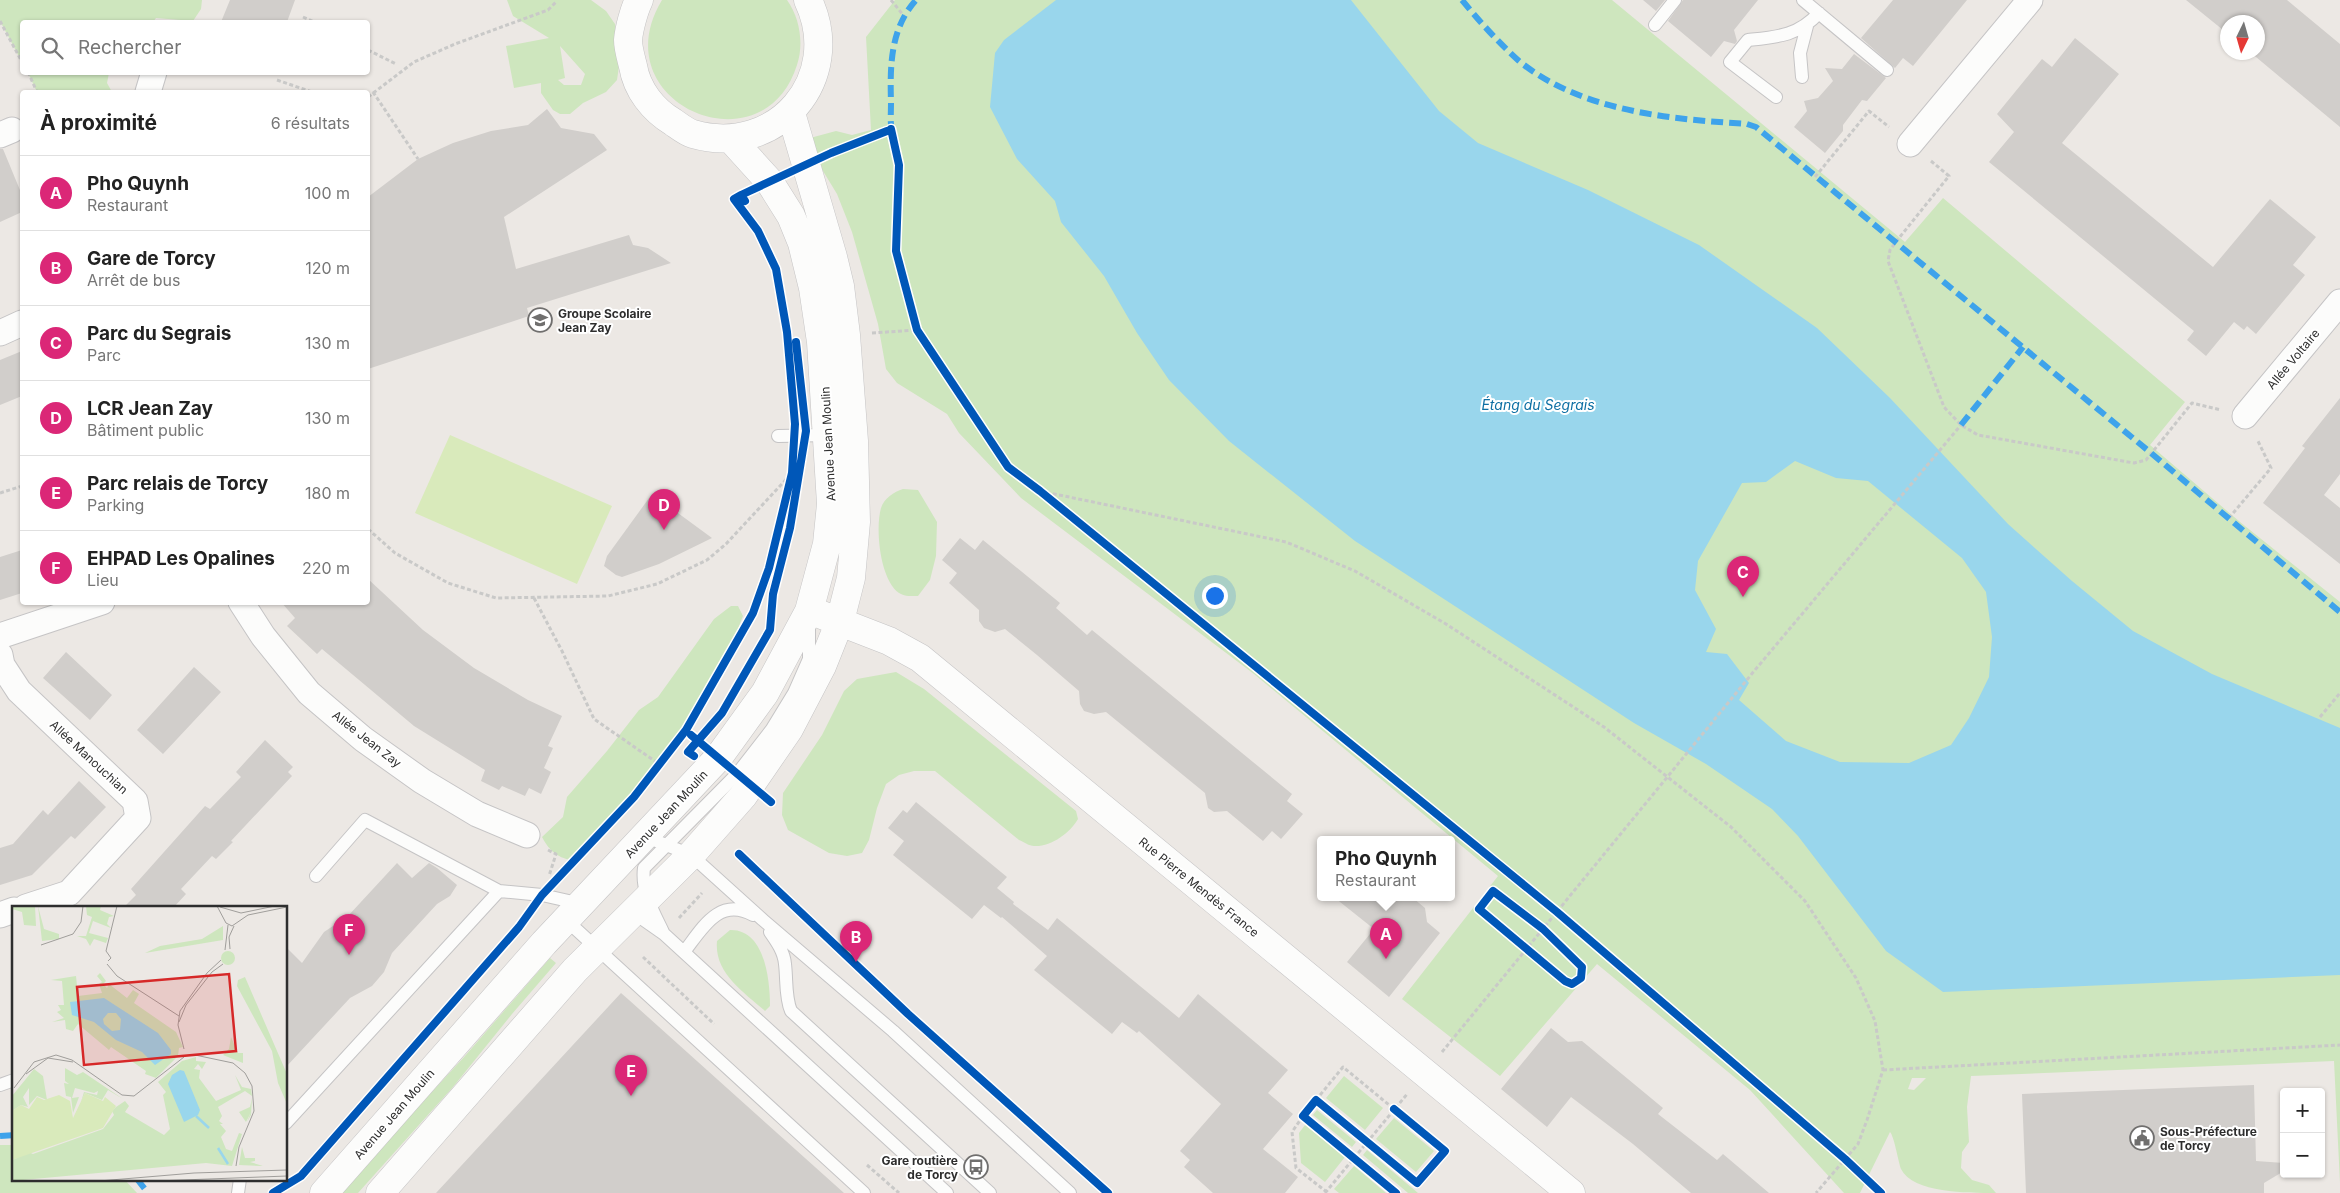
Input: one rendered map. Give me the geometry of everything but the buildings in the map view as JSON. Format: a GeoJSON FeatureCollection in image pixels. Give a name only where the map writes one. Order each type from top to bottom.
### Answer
{"type":"FeatureCollection","features":[{"type":"Feature","properties":{"kind":"street"},"geometry":{"type":"LineString","coordinates":[[637,1],[628,41],[635,80],[658,113],[692,134],[731,139],[763,131],[790,113],[811,86],[820,53],[817,19],[808,0]]}},
{"type":"Feature","properties":{"kind":"street"},"geometry":{"type":"LineString","coordinates":[[1910,144],[2030,0]]}},
{"type":"Feature","properties":{"kind":"street"},"geometry":{"type":"LineString","coordinates":[[149,90],[153,75]]}},
{"type":"Feature","properties":{"kind":"street","name":"Avenue Jean Moulin"},"geometry":{"type":"LineString","coordinates":[[380,1193],[575,970],[692,855],[742,796],[789,729],[822,666],[840,621],[851,578],[856,522],[853,428],[846,335],[840,286],[833,257],[790,113]]}},
{"type":"Feature","properties":{"kind":"street","name":"Avenue Jean Moulin"},"geometry":{"type":"LineString","coordinates":[[324,1191],[574,912],[655,841],[709,768],[738,733],[765,693],[809,611],[827,544],[831,504],[821,342],[813,288],[802,243],[790,216],[769,182],[731,139]]}},
{"type":"Feature","properties":{"kind":"street","name":"Allée Voltaire"},"geometry":{"type":"LineString","coordinates":[[2245,416],[2340,302]]}},
{"type":"Feature","properties":{"kind":"street"},"geometry":{"type":"LineString","coordinates":[[0,332],[20,324]]}},
{"type":"Feature","properties":{"kind":"street"},"geometry":{"type":"LineString","coordinates":[[0,636],[93,605]]}},
{"type":"Feature","properties":{"kind":"street","name":"Allée Jean Zay"},"geometry":{"type":"LineString","coordinates":[[243,605],[263,636],[309,693],[363,739],[422,781],[476,814],[527,835]]}},
{"type":"Feature","properties":{"kind":"street","name":"Rue Pierre Mendès France"},"geometry":{"type":"LineString","coordinates":[[809,611],[840,621],[889,641],[920,658],[1571,1193]]}},
{"type":"Feature","properties":{"kind":"street","name":"Allée Manouchian"},"geometry":{"type":"LineString","coordinates":[[0,655],[2,665],[19,691],[136,801],[138,818],[69,894],[29,906]]}},
{"type":"Feature","properties":{"kind":"street"},"geometry":{"type":"LineString","coordinates":[[0,915],[12,911]]}},
{"type":"Feature","properties":{"kind":"lane"},"geometry":{"type":"LineString","coordinates":[[1655,25],[1675,0]]}},
{"type":"Feature","properties":{"kind":"lane"},"geometry":{"type":"LineString","coordinates":[[1803,0],[1886,70]]}},
{"type":"Feature","properties":{"kind":"lane"},"geometry":{"type":"LineString","coordinates":[[1802,77],[1800,53],[1807,26],[1819,13]]}},
{"type":"Feature","properties":{"kind":"lane"},"geometry":{"type":"LineString","coordinates":[[1776,97],[1730,62],[1748,40],[1771,38],[1807,26]]}},
{"type":"Feature","properties":{"kind":"lane"},"geometry":{"type":"LineString","coordinates":[[778,436],[828,435]]}},
{"type":"Feature","properties":{"kind":"lane"},"geometry":{"type":"LineString","coordinates":[[316,876],[365,820],[499,891],[542,895],[574,912],[597,949],[864,1193]]}},
{"type":"Feature","properties":{"kind":"lane"},"geometry":{"type":"LineString","coordinates":[[947,1193],[664,934],[641,906],[644,868],[655,841],[692,855],[763,920],[893,1031],[1070,1193]]}},
{"type":"Feature","properties":{"kind":"lane"},"geometry":{"type":"LineString","coordinates":[[288,1121],[499,891]]}},
{"type":"Feature","properties":{"kind":"lane"},"geometry":{"type":"LineString","coordinates":[[641,906],[664,934]]}},
{"type":"Feature","properties":{"kind":"lane"},"geometry":{"type":"LineString","coordinates":[[684,952],[711,918],[722,910],[748,912],[763,920],[781,949],[785,962],[788,1004],[791,1011],[990,1193]]}},
{"type":"Feature","properties":{"kind":"lane"},"geometry":{"type":"LineString","coordinates":[[0,1085],[12,1081]]}},
{"type":"Feature","properties":{"kind":"lane"},"geometry":{"type":"LineString","coordinates":[[238,1193],[240,1180]]}},
{"type":"Feature","properties":{"kind":"path"},"geometry":{"type":"LineString","coordinates":[[891,0],[904,16]]}},
{"type":"Feature","properties":{"kind":"path"},"geometry":{"type":"LineString","coordinates":[[370,95],[414,62],[455,44],[548,10],[557,1]]}},
{"type":"Feature","properties":{"kind":"path"},"geometry":{"type":"LineString","coordinates":[[303,17],[310,20]]}},
{"type":"Feature","properties":{"kind":"path"},"geometry":{"type":"LineString","coordinates":[[0,21],[20,58]]}},
{"type":"Feature","properties":{"kind":"path"},"geometry":{"type":"LineString","coordinates":[[370,51],[396,64]]}},
{"type":"Feature","properties":{"kind":"path"},"geometry":{"type":"LineString","coordinates":[[29,75],[36,90]]}},
{"type":"Feature","properties":{"kind":"path"},"geometry":{"type":"LineString","coordinates":[[277,80],[306,90]]}},
{"type":"Feature","properties":{"kind":"path"},"geometry":{"type":"LineString","coordinates":[[373,92],[418,159]]}},
{"type":"Feature","properties":{"kind":"path"},"geometry":{"type":"LineString","coordinates":[[831,154],[891,129]]}},
{"type":"Feature","properties":{"kind":"path"},"geometry":{"type":"LineString","coordinates":[[1890,250],[1888,261],[1944,407],[1961,425],[1978,435],[2134,462],[2146,460],[2192,403],[2245,416],[2271,468],[2229,518]]}},
{"type":"Feature","properties":{"kind":"path"},"geometry":{"type":"LineString","coordinates":[[846,335],[917,330]]}},
{"type":"Feature","properties":{"kind":"path"},"geometry":{"type":"LineString","coordinates":[[1440,1054],[1756,670],[1961,425]]}},
{"type":"Feature","properties":{"kind":"path"},"geometry":{"type":"LineString","coordinates":[[789,488],[792,473],[794,436]]}},
{"type":"Feature","properties":{"kind":"path"},"geometry":{"type":"LineString","coordinates":[[370,532],[394,553],[448,584],[496,598],[608,596],[657,584],[707,560],[718,551],[792,473]]}},
{"type":"Feature","properties":{"kind":"path"},"geometry":{"type":"LineString","coordinates":[[0,493],[20,487]]}},
{"type":"Feature","properties":{"kind":"path"},"geometry":{"type":"LineString","coordinates":[[1040,491],[1286,542],[1355,571],[1446,624],[1604,727],[1668,779],[1732,827],[1804,900],[1856,978],[1875,1021],[1884,1070],[1858,1144],[1816,1193]]}},
{"type":"Feature","properties":{"kind":"path"},"geometry":{"type":"LineString","coordinates":[[533,598],[562,651],[594,720],[659,765]]}},
{"type":"Feature","properties":{"kind":"path"},"geometry":{"type":"LineString","coordinates":[[2320,717],[2340,693]]}},
{"type":"Feature","properties":{"kind":"path"},"geometry":{"type":"LineString","coordinates":[[527,835],[556,854],[542,895]]}},
{"type":"Feature","properties":{"kind":"path"},"geometry":{"type":"LineString","coordinates":[[739,854],[908,1014]]}},
{"type":"Feature","properties":{"kind":"path"},"geometry":{"type":"LineString","coordinates":[[1493,891],[1543,929],[1582,967],[1581,978],[1572,984],[1565,981],[1526,950],[1479,909],[1493,891]]}},
{"type":"Feature","properties":{"kind":"path"},"geometry":{"type":"LineString","coordinates":[[679,918],[703,893]]}},
{"type":"Feature","properties":{"kind":"path"},"geometry":{"type":"LineString","coordinates":[[638,962],[647,952]]}},
{"type":"Feature","properties":{"kind":"path"},"geometry":{"type":"LineString","coordinates":[[923,1027],[1108,1193]]}},
{"type":"Feature","properties":{"kind":"path"},"geometry":{"type":"LineString","coordinates":[[1884,1070],[2340,1045]]}},
{"type":"Feature","properties":{"kind":"path"},"geometry":{"type":"LineString","coordinates":[[1316,1100],[1367,1142],[1417,1184],[1445,1151],[1394,1109],[1343,1066],[1316,1100],[1292,1132],[1296,1168],[1327,1192],[1354,1158],[1367,1142],[1394,1109],[1411,1090]]}},
{"type":"Feature","properties":{"kind":"path"},"geometry":{"type":"LineString","coordinates":[[1304,1116],[1396,1193]]}},
{"type":"Feature","properties":{"kind":"green space"},"geometry":{"type":"Polygon","coordinates":[[[0,0],[202,0],[201,9],[194,20],[156,18],[154,20],[20,20],[20,58],[0,21],[0,0]]]}},
{"type":"Feature","properties":{"kind":"green space"},"geometry":{"type":"Polygon","coordinates":[[[507,0],[591,0],[606,11],[615,24],[619,66],[617,80],[606,92],[583,103],[570,114],[560,114],[553,110],[541,93],[541,83],[514,88],[506,46],[549,38],[513,16],[507,0]],[[560,46],[565,78],[558,80],[564,85],[581,85],[585,74],[560,46]]]}},
{"type":"Feature","properties":{"kind":"green space"},"geometry":{"type":"Polygon","coordinates":[[[662,0],[787,0],[798,23],[800,49],[797,65],[779,97],[753,115],[723,119],[694,112],[669,94],[652,69],[649,37],[662,0]]]}},
{"type":"Feature","properties":{"kind":"green space"},"geometry":{"type":"Polygon","coordinates":[[[895,0],[1612,0],[1905,242],[1943,198],[2185,402],[2150,445],[2240,522],[2340,602],[2340,1183],[2334,1061],[1971,1076],[1967,1107],[1969,1142],[1962,1152],[1961,1168],[1972,1180],[1989,1185],[1996,1193],[1956,1192],[1917,1183],[1907,1177],[1901,1169],[1890,1132],[1860,1193],[1844,1193],[1750,1090],[1597,964],[1500,1076],[1402,999],[1498,876],[1455,840],[1455,836],[1450,836],[1254,674],[1021,498],[959,433],[947,414],[897,383],[886,369],[878,324],[852,232],[837,194],[812,153],[810,138],[836,131],[852,135],[871,130],[866,37],[895,0]],[[1912,1078],[1908,1089],[1914,1090],[1926,1078],[1912,1078]]]}},
{"type":"Feature","properties":{"kind":"green space"},"geometry":{"type":"Polygon","coordinates":[[[29,75],[109,75],[107,83],[111,90],[36,90],[29,75]]]}},
{"type":"Feature","properties":{"kind":"green space"},"geometry":{"type":"Polygon","coordinates":[[[450,435],[612,506],[577,584],[415,513],[450,435]]]}},
{"type":"Feature","properties":{"kind":"green space"},"geometry":{"type":"Polygon","coordinates":[[[903,489],[918,490],[937,522],[936,556],[930,580],[918,596],[908,596],[899,593],[893,586],[883,566],[879,541],[879,517],[884,501],[903,489]]]}},
{"type":"Feature","properties":{"kind":"green space"},"geometry":{"type":"Polygon","coordinates":[[[731,606],[738,606],[743,616],[729,654],[712,687],[678,740],[639,790],[575,861],[555,854],[542,837],[563,817],[567,797],[639,710],[658,697],[714,619],[731,606]]]}},
{"type":"Feature","properties":{"kind":"green space"},"geometry":{"type":"Polygon","coordinates":[[[896,672],[924,689],[1076,811],[1078,819],[1075,824],[1053,842],[1040,846],[1030,845],[1019,840],[935,771],[914,771],[899,775],[886,784],[877,808],[869,840],[862,853],[847,856],[829,853],[788,830],[782,815],[783,793],[822,735],[844,691],[857,679],[896,672]]]}},
{"type":"Feature","properties":{"kind":"green space"},"geometry":{"type":"Polygon","coordinates":[[[730,930],[742,932],[751,938],[763,958],[767,970],[770,995],[770,1006],[765,1011],[732,981],[720,963],[717,941],[730,930]]]}},
{"type":"Feature","properties":{"kind":"green space"},"geometry":{"type":"Polygon","coordinates":[[[550,958],[556,963],[453,1087],[358,1193],[339,1193],[465,1056],[550,958]]]}},
{"type":"Feature","properties":{"kind":"green space"},"geometry":{"type":"Polygon","coordinates":[[[1344,1076],[1383,1108],[1365,1130],[1326,1098],[1344,1076]]]}},
{"type":"Feature","properties":{"kind":"green space"},"geometry":{"type":"Polygon","coordinates":[[[1317,1110],[1356,1142],[1352,1147],[1313,1115],[1317,1110]]]}},
{"type":"Feature","properties":{"kind":"green space"},"geometry":{"type":"Polygon","coordinates":[[[1394,1118],[1434,1151],[1416,1172],[1376,1139],[1394,1118]]]}},
{"type":"Feature","properties":{"kind":"green space"},"geometry":{"type":"Polygon","coordinates":[[[1305,1125],[1345,1157],[1325,1182],[1301,1163],[1299,1133],[1305,1125]]]}},
{"type":"Feature","properties":{"kind":"green space"},"geometry":{"type":"Polygon","coordinates":[[[0,1145],[12,1145],[12,1180],[125,1180],[137,1193],[0,1193],[0,1145]]]}},
{"type":"Feature","properties":{"kind":"green space"},"geometry":{"type":"Polygon","coordinates":[[[1367,1150],[1418,1193],[1408,1193],[1363,1155],[1367,1150]]]}},
{"type":"Feature","properties":{"kind":"green space"},"geometry":{"type":"Polygon","coordinates":[[[1354,1166],[1386,1193],[1339,1193],[1334,1189],[1354,1166]]]}},
{"type":"Feature","properties":{"kind":"water","name":"Étang du Segrais"},"geometry":{"type":"Polygon","coordinates":[[[1056,0],[1351,0],[1439,111],[1478,143],[1588,190],[1699,245],[1817,328],[1890,398],[2008,524],[2072,581],[2133,631],[2212,674],[2340,728],[2340,975],[1943,992],[1886,951],[1798,836],[1772,809],[1706,764],[1634,723],[1355,541],[1229,441],[1169,380],[1137,333],[1104,276],[1061,222],[1055,201],[1017,159],[990,107],[995,53],[1004,40],[1056,0]],[[1795,461],[1766,482],[1742,483],[1698,561],[1695,590],[1716,629],[1706,652],[1727,654],[1749,683],[1739,700],[1786,741],[1840,762],[1909,763],[1951,745],[1969,718],[1989,677],[1992,637],[1986,592],[1962,558],[1868,481],[1836,478],[1795,461]]]}},
{"type":"Feature","properties":{"kind":"marked path"},"geometry":{"type":"LineString","coordinates":[[892,133],[891,75],[893,48],[901,23],[907,11],[916,0]]}},
{"type":"Feature","properties":{"kind":"marked path"},"geometry":{"type":"LineString","coordinates":[[1462,0],[1489,32],[1519,61],[1544,78],[1570,92],[1628,110],[1688,119],[1747,124],[1756,127],[2151,453],[2340,612]]}},
{"type":"Feature","properties":{"kind":"marked path"},"geometry":{"type":"LineString","coordinates":[[1961,425],[2023,347]]}},
{"type":"Feature","properties":{"kind":"marked path"},"geometry":{"type":"LineString","coordinates":[[0,1136],[12,1135]]}},
{"type":"Feature","properties":{"kind":"marked path"},"geometry":{"type":"LineString","coordinates":[[138,1180],[148,1193]]}},
{"type":"Feature","properties":{"kind":"cycle path"},"geometry":{"type":"LineString","coordinates":[[891,129],[899,165],[896,251],[917,330],[1008,467],[1040,491],[1557,912],[1845,1159],[1881,1193]]}},
{"type":"Feature","properties":{"kind":"cycle path"},"geometry":{"type":"LineString","coordinates":[[745,201],[741,195],[831,153],[887,131]]}},
{"type":"Feature","properties":{"kind":"cycle path"},"geometry":{"type":"LineString","coordinates":[[273,1193],[301,1176],[519,927],[542,895],[634,797],[686,730],[753,613],[769,568],[792,473],[795,424],[787,332],[776,269],[758,231],[734,199],[741,195]]}},
{"type":"Feature","properties":{"kind":"cycle path"},"geometry":{"type":"LineString","coordinates":[[694,756],[688,752],[722,713],[770,630],[773,594],[790,528],[806,431],[796,342]]}},
{"type":"Feature","properties":{"kind":"cycle path"},"geometry":{"type":"LineString","coordinates":[[691,735],[771,802]]}},
{"type":"Feature","properties":{"kind":"cycle path"},"geometry":{"type":"LineString","coordinates":[[739,854],[908,1014],[1108,1193]]}},
{"type":"Feature","properties":{"kind":"cycle path"},"geometry":{"type":"LineString","coordinates":[[1493,891],[1543,929],[1582,967],[1581,978],[1572,984],[1565,981],[1479,909],[1493,891]]}},
{"type":"Feature","properties":{"kind":"cycle path"},"geometry":{"type":"LineString","coordinates":[[1394,1109],[1445,1151],[1417,1183],[1316,1100],[1303,1116],[1396,1193]]}},
{"type":"Feature","properties":{"kind":"place","name":"Groupe Scolaire Jean Zay"},"geometry":{"type":"Point","coordinates":[540,320]}},
{"type":"Feature","properties":{"kind":"place","name":"LCR Jean Zay"},"geometry":{"type":"Point","coordinates":[664,530]}},
{"type":"Feature","properties":{"kind":"place","name":"Parc du Segrais"},"geometry":{"type":"Point","coordinates":[1743,597]}},
{"type":"Feature","properties":{"kind":"place","name":"EHPAD Les Opalines"},"geometry":{"type":"Point","coordinates":[349,955]}},
{"type":"Feature","properties":{"kind":"place","name":"Pho Quynh"},"geometry":{"type":"Point","coordinates":[1386,959]}},
{"type":"Feature","properties":{"kind":"place","name":"Gare de Torcy"},"geometry":{"type":"Point","coordinates":[856,962]}},
{"type":"Feature","properties":{"kind":"place","name":"Parc relais de Torcy"},"geometry":{"type":"Point","coordinates":[631,1096]}},
{"type":"Feature","properties":{"kind":"place","name":"Sous-Préfecture de Torcy"},"geometry":{"type":"Point","coordinates":[2142,1138]}},
{"type":"Feature","properties":{"kind":"place","name":"Gare routière de Torcy"},"geometry":{"type":"Point","coordinates":[976,1167]}}]}
